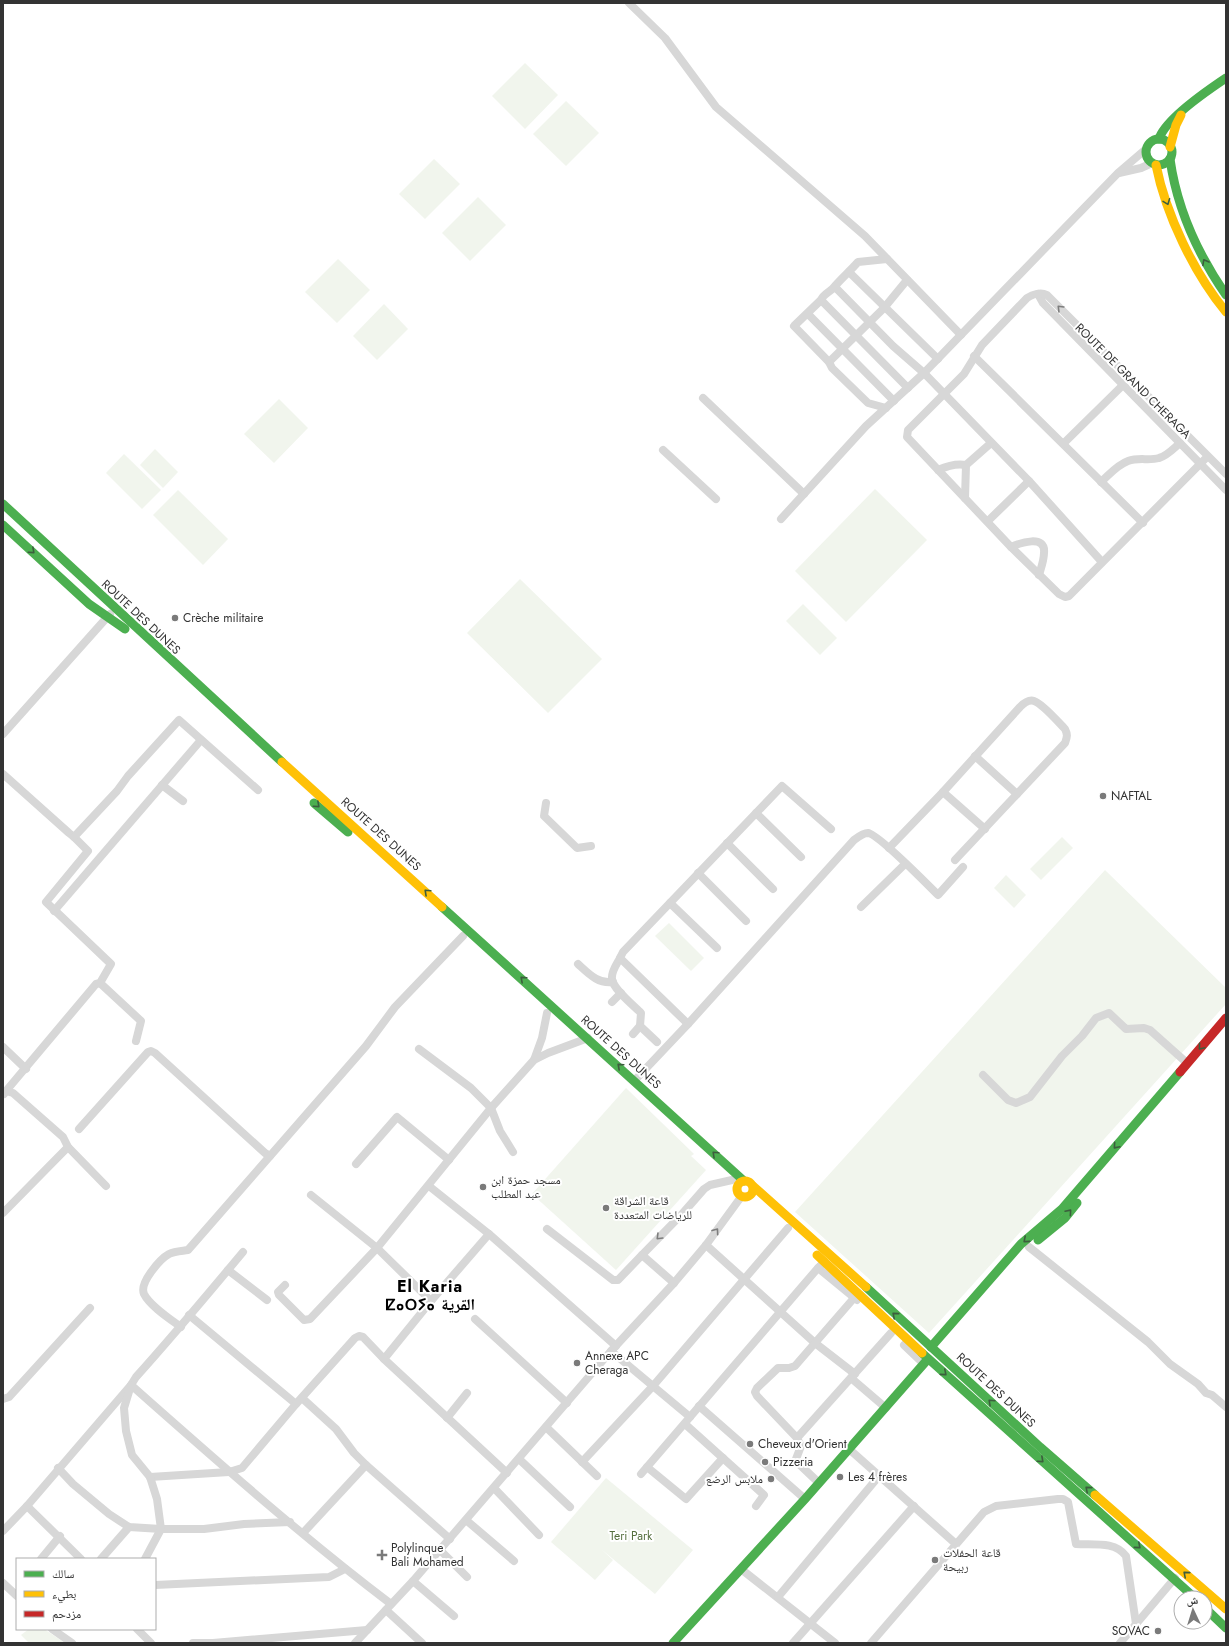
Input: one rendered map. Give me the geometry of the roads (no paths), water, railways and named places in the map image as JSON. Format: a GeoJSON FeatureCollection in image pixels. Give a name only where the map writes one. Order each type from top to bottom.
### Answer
{"type":"FeatureCollection","features":[{"type":"Feature","properties":{"kind":"main road"},"geometry":{"type":"LineString","coordinates":[[1159,139],[1164,128],[1208,90],[1226,78]]}},
{"type":"Feature","properties":{"kind":"main road"},"geometry":{"type":"LineString","coordinates":[[1170,147],[1176,125],[1183,112]]}},
{"type":"Feature","properties":{"kind":"main road"},"geometry":{"type":"LineString","coordinates":[[1226,295],[1206,264],[1193,238],[1176,190],[1170,159],[1172,151],[1164,141],[1159,139],[1152,141],[1146,149],[1147,157],[1154,164],[1162,190],[1189,257],[1204,284],[1226,312]]}},
{"type":"Feature","properties":{"kind":"main road"},"geometry":{"type":"LineString","coordinates":[[1154,164],[1165,163],[1170,159]]}},
{"type":"Feature","properties":{"kind":"main road","name":"ROUTE DES DUNES"},"geometry":{"type":"LineString","coordinates":[[3,504],[112,613],[130,633],[326,814],[375,856],[547,1013],[635,1080],[738,1182]]}},
{"type":"Feature","properties":{"kind":"main road","name":"ROUTE DES DUNES"},"geometry":{"type":"LineString","coordinates":[[3,525],[89,604],[112,613],[417,882],[584,1040],[738,1182]]}},
{"type":"Feature","properties":{"kind":"main road"},"geometry":{"type":"LineString","coordinates":[[931,1347],[1021,1244],[1062,1209],[1226,1018]]}},
{"type":"Feature","properties":{"kind":"main road"},"geometry":{"type":"LineString","coordinates":[[940,1354],[946,1343],[1029,1247],[1065,1218],[1226,1031]]}},
{"type":"Feature","properties":{"kind":"main road"},"geometry":{"type":"LineString","coordinates":[[738,1182],[749,1182],[752,1186],[753,1191],[746,1196],[736,1191],[738,1182]]}},
{"type":"Feature","properties":{"kind":"main road","name":"ROUTE DES DUNES"},"geometry":{"type":"LineString","coordinates":[[752,1186],[940,1354],[1040,1448],[1226,1609]]}},
{"type":"Feature","properties":{"kind":"main road","name":"ROUTE DES DUNES"},"geometry":{"type":"LineString","coordinates":[[746,1196],[788,1228],[822,1265],[926,1361],[1187,1590]]}},
{"type":"Feature","properties":{"kind":"main road"},"geometry":{"type":"LineString","coordinates":[[673,1643],[805,1499],[926,1361]]}},
{"type":"Feature","properties":{"kind":"main road"},"geometry":{"type":"LineString","coordinates":[[1213,1616],[1226,1628]]}},
{"type":"Feature","properties":{"kind":"street"},"geometry":{"type":"LineString","coordinates":[[629,3],[665,38],[716,107],[865,236],[961,335]]}},
{"type":"Feature","properties":{"kind":"street"},"geometry":{"type":"LineString","coordinates":[[781,519],[866,426],[924,373],[1118,173],[1138,154],[1146,149]]}},
{"type":"Feature","properties":{"kind":"street"},"geometry":{"type":"LineString","coordinates":[[1118,173],[1154,164]]}},
{"type":"Feature","properties":{"kind":"street"},"geometry":{"type":"LineString","coordinates":[[886,408],[868,403],[832,368],[829,362],[794,326],[808,314],[824,295],[835,287],[837,282],[861,261],[887,259]]}},
{"type":"Feature","properties":{"kind":"street"},"geometry":{"type":"LineString","coordinates":[[849,272],[884,308],[938,359]]}},
{"type":"Feature","properties":{"kind":"street"},"geometry":{"type":"LineString","coordinates":[[829,362],[884,308],[908,280]]}},
{"type":"Feature","properties":{"kind":"street"},"geometry":{"type":"LineString","coordinates":[[835,287],[913,365],[924,373],[1029,482],[1102,562]]}},
{"type":"Feature","properties":{"kind":"street","name":"ROUTE DE GRAND CHERAGA"},"geometry":{"type":"LineString","coordinates":[[1038,294],[1043,293],[1047,295],[1226,474]]}},
{"type":"Feature","properties":{"kind":"street"},"geometry":{"type":"LineString","coordinates":[[1208,456],[1200,464],[1143,523],[1069,596],[1065,597],[1059,594],[1011,547],[988,521],[908,440],[907,433],[964,374],[982,345],[1027,298],[1038,294],[1043,303],[1200,464],[1226,490]]}},
{"type":"Feature","properties":{"kind":"street"},"geometry":{"type":"LineString","coordinates":[[821,300],[835,313],[838,318],[844,321],[908,388]]}},
{"type":"Feature","properties":{"kind":"street"},"geometry":{"type":"LineString","coordinates":[[808,314],[894,401]]}},
{"type":"Feature","properties":{"kind":"street"},"geometry":{"type":"LineString","coordinates":[[974,356],[1064,443],[1143,523]]}},
{"type":"Feature","properties":{"kind":"street"},"geometry":{"type":"LineString","coordinates":[[1064,443],[1123,385]]}},
{"type":"Feature","properties":{"kind":"street"},"geometry":{"type":"LineString","coordinates":[[703,398],[804,494]]}},
{"type":"Feature","properties":{"kind":"street"},"geometry":{"type":"LineString","coordinates":[[965,498],[966,465],[991,443]]}},
{"type":"Feature","properties":{"kind":"street"},"geometry":{"type":"LineString","coordinates":[[1101,482],[1117,467],[1128,461],[1144,458],[1158,458],[1166,454],[1180,443]]}},
{"type":"Feature","properties":{"kind":"street"},"geometry":{"type":"LineString","coordinates":[[663,450],[716,499]]}},
{"type":"Feature","properties":{"kind":"street"},"geometry":{"type":"LineString","coordinates":[[938,470],[947,466],[961,464],[966,465]]}},
{"type":"Feature","properties":{"kind":"street"},"geometry":{"type":"LineString","coordinates":[[988,521],[1029,482]]}},
{"type":"Feature","properties":{"kind":"street"},"geometry":{"type":"LineString","coordinates":[[1011,547],[1029,541],[1041,544],[1044,547],[1044,553],[1039,575]]}},
{"type":"Feature","properties":{"kind":"street"},"geometry":{"type":"LineString","coordinates":[[3,734],[112,613]]}},
{"type":"Feature","properties":{"kind":"street"},"geometry":{"type":"LineString","coordinates":[[889,848],[943,792],[1024,703],[1034,701],[1065,729],[1067,733],[1065,743],[956,860]]}},
{"type":"Feature","properties":{"kind":"street"},"geometry":{"type":"LineString","coordinates":[[74,836],[118,791],[128,776],[179,720],[258,790]]}},
{"type":"Feature","properties":{"kind":"street"},"geometry":{"type":"LineString","coordinates":[[54,910],[201,740]]}},
{"type":"Feature","properties":{"kind":"street"},"geometry":{"type":"LineString","coordinates":[[975,756],[1017,794]]}},
{"type":"Feature","properties":{"kind":"street"},"geometry":{"type":"LineString","coordinates":[[3,774],[74,836],[88,851],[46,902],[111,964],[100,983],[96,984],[26,1069],[4,1093]]}},
{"type":"Feature","properties":{"kind":"street"},"geometry":{"type":"LineString","coordinates":[[162,785],[183,801]]}},
{"type":"Feature","properties":{"kind":"street"},"geometry":{"type":"LineString","coordinates":[[633,1034],[640,1026],[641,1013],[615,987],[612,978],[615,967],[623,952],[782,786],[831,829]]}},
{"type":"Feature","properties":{"kind":"street"},"geometry":{"type":"LineString","coordinates":[[943,792],[985,829]]}},
{"type":"Feature","properties":{"kind":"street"},"geometry":{"type":"LineString","coordinates":[[546,803],[544,816],[577,848],[591,846]]}},
{"type":"Feature","properties":{"kind":"street"},"geometry":{"type":"LineString","coordinates":[[756,813],[801,858]]}},
{"type":"Feature","properties":{"kind":"street"},"geometry":{"type":"LineString","coordinates":[[635,1080],[688,1024],[854,840],[861,835],[868,833],[889,848],[938,895],[963,867]]}},
{"type":"Feature","properties":{"kind":"street"},"geometry":{"type":"LineString","coordinates":[[727,843],[773,889]]}},
{"type":"Feature","properties":{"kind":"street"},"geometry":{"type":"LineString","coordinates":[[861,907],[905,864]]}},
{"type":"Feature","properties":{"kind":"street"},"geometry":{"type":"LineString","coordinates":[[698,874],[746,921]]}},
{"type":"Feature","properties":{"kind":"street"},"geometry":{"type":"LineString","coordinates":[[670,903],[717,948]]}},
{"type":"Feature","properties":{"kind":"street"},"geometry":{"type":"LineString","coordinates":[[181,1327],[159,1311],[144,1293],[144,1285],[146,1280],[169,1254],[188,1250],[366,1046],[395,1007],[463,936]]}},
{"type":"Feature","properties":{"kind":"street"},"geometry":{"type":"LineString","coordinates":[[620,958],[688,1024]]}},
{"type":"Feature","properties":{"kind":"street"},"geometry":{"type":"LineString","coordinates":[[578,964],[597,980],[606,983],[613,982]]}},
{"type":"Feature","properties":{"kind":"street"},"geometry":{"type":"LineString","coordinates":[[100,983],[141,1021],[136,1041]]}},
{"type":"Feature","properties":{"kind":"street"},"geometry":{"type":"LineString","coordinates":[[612,1002],[621,993]]}},
{"type":"Feature","properties":{"kind":"street"},"geometry":{"type":"LineString","coordinates":[[534,1060],[542,1038],[547,1013]]}},
{"type":"Feature","properties":{"kind":"street"},"geometry":{"type":"LineString","coordinates":[[983,1075],[1008,1100],[1016,1104],[1030,1097],[1062,1056],[1082,1036],[1096,1018],[1109,1013],[1126,1029],[1144,1028],[1150,1030],[1187,1063]]}},
{"type":"Feature","properties":{"kind":"street"},"geometry":{"type":"LineString","coordinates":[[640,1026],[657,1042]]}},
{"type":"Feature","properties":{"kind":"street"},"geometry":{"type":"LineString","coordinates":[[285,1286],[278,1292],[279,1295],[304,1320],[307,1320],[377,1248],[491,1108],[534,1060],[548,1053],[584,1040]]}},
{"type":"Feature","properties":{"kind":"street"},"geometry":{"type":"LineString","coordinates":[[3,1047],[26,1069]]}},
{"type":"Feature","properties":{"kind":"street"},"geometry":{"type":"LineString","coordinates":[[419,1049],[471,1088],[491,1108],[500,1131],[513,1152]]}},
{"type":"Feature","properties":{"kind":"street"},"geometry":{"type":"LineString","coordinates":[[79,1129],[148,1052],[151,1051],[270,1156]]}},
{"type":"Feature","properties":{"kind":"street"},"geometry":{"type":"LineString","coordinates":[[4,1093],[13,1092],[63,1137],[68,1148],[106,1186]]}},
{"type":"Feature","properties":{"kind":"street"},"geometry":{"type":"LineString","coordinates":[[356,1164],[397,1117],[449,1160]]}},
{"type":"Feature","properties":{"kind":"street"},"geometry":{"type":"LineString","coordinates":[[3,1213],[68,1148]]}},
{"type":"Feature","properties":{"kind":"street"},"geometry":{"type":"LineString","coordinates":[[547,1229],[613,1280],[618,1280],[683,1213],[704,1189],[710,1185],[738,1182]]}},
{"type":"Feature","properties":{"kind":"street"},"geometry":{"type":"LineString","coordinates":[[429,1186],[489,1234],[653,1386],[723,1458],[764,1495],[756,1506]]}},
{"type":"Feature","properties":{"kind":"street"},"geometry":{"type":"LineString","coordinates":[[311,1195],[377,1248],[431,1301]]}},
{"type":"Feature","properties":{"kind":"street"},"geometry":{"type":"LineString","coordinates":[[355,1643],[364,1640],[367,1630],[413,1581],[614,1349],[674,1283],[746,1196]]}},
{"type":"Feature","properties":{"kind":"street"},"geometry":{"type":"LineString","coordinates":[[582,1462],[653,1386],[788,1228]]}},
{"type":"Feature","properties":{"kind":"street"},"geometry":{"type":"LineString","coordinates":[[384,1359],[431,1301],[489,1234]]}},
{"type":"Feature","properties":{"kind":"street"},"geometry":{"type":"LineString","coordinates":[[706,1245],[853,1376],[886,1408]]}},
{"type":"Feature","properties":{"kind":"street"},"geometry":{"type":"LineString","coordinates":[[1029,1247],[1142,1338],[1170,1364],[1226,1407]]}},
{"type":"Feature","properties":{"kind":"street"},"geometry":{"type":"LineString","coordinates":[[3,1532],[181,1327],[188,1315],[242,1252]]}},
{"type":"Feature","properties":{"kind":"street"},"geometry":{"type":"LineString","coordinates":[[642,1255],[674,1283]]}},
{"type":"Feature","properties":{"kind":"street"},"geometry":{"type":"LineString","coordinates":[[641,1474],[822,1265],[891,1333],[926,1361]]}},
{"type":"Feature","properties":{"kind":"street"},"geometry":{"type":"LineString","coordinates":[[228,1270],[267,1300]]}},
{"type":"Feature","properties":{"kind":"street"},"geometry":{"type":"LineString","coordinates":[[819,1483],[799,1464],[796,1459],[801,1446],[797,1438],[757,1396],[755,1392],[757,1388],[778,1368],[789,1368],[795,1366],[854,1298]]}},
{"type":"Feature","properties":{"kind":"street"},"geometry":{"type":"LineString","coordinates":[[3,1399],[9,1397],[90,1308]]}},
{"type":"Feature","properties":{"kind":"street"},"geometry":{"type":"LineString","coordinates":[[188,1315],[336,1428],[354,1453],[366,1465],[450,1539]]}},
{"type":"Feature","properties":{"kind":"street"},"geometry":{"type":"LineString","coordinates":[[475,1319],[567,1403]]}},
{"type":"Feature","properties":{"kind":"street"},"geometry":{"type":"LineString","coordinates":[[797,1438],[891,1333]]}},
{"type":"Feature","properties":{"kind":"street"},"geometry":{"type":"LineString","coordinates":[[150,1477],[229,1472],[242,1468],[299,1401],[355,1338],[359,1336],[363,1337],[384,1359],[507,1472]]}},
{"type":"Feature","properties":{"kind":"street"},"geometry":{"type":"LineString","coordinates":[[131,1385],[229,1472],[290,1522],[388,1607],[422,1643]]}},
{"type":"Feature","properties":{"kind":"street"},"geometry":{"type":"LineString","coordinates":[[131,1385],[124,1408],[126,1432],[132,1456],[150,1477],[157,1499],[161,1529],[145,1558]]}},
{"type":"Feature","properties":{"kind":"street"},"geometry":{"type":"LineString","coordinates":[[447,1418],[467,1393]]}},
{"type":"Feature","properties":{"kind":"street"},"geometry":{"type":"LineString","coordinates":[[699,1406],[805,1499]]}},
{"type":"Feature","properties":{"kind":"street"},"geometry":{"type":"LineString","coordinates":[[546,1427],[597,1476]]}},
{"type":"Feature","properties":{"kind":"street"},"geometry":{"type":"LineString","coordinates":[[849,1449],[956,1544]]}},
{"type":"Feature","properties":{"kind":"street"},"geometry":{"type":"LineString","coordinates":[[647,1467],[686,1499],[723,1458]]}},
{"type":"Feature","properties":{"kind":"street"},"geometry":{"type":"LineString","coordinates":[[519,1459],[570,1507]]}},
{"type":"Feature","properties":{"kind":"street"},"geometry":{"type":"LineString","coordinates":[[303,1534],[366,1465]]}},
{"type":"Feature","properties":{"kind":"street"},"geometry":{"type":"LineString","coordinates":[[58,1468],[73,1484],[109,1514],[128,1527],[204,1530],[244,1524],[290,1522]]}},
{"type":"Feature","properties":{"kind":"street"},"geometry":{"type":"LineString","coordinates":[[778,1598],[879,1476]]}},
{"type":"Feature","properties":{"kind":"street"},"geometry":{"type":"LineString","coordinates":[[494,1488],[539,1534]]}},
{"type":"Feature","properties":{"kind":"street"},"geometry":{"type":"LineString","coordinates":[[871,1643],[984,1512],[996,1506],[1064,1499],[1068,1502],[1076,1544],[1112,1545],[1121,1549],[1126,1556],[1136,1624]]}},
{"type":"Feature","properties":{"kind":"street"},"geometry":{"type":"LineString","coordinates":[[27,1506],[60,1536],[80,1558]]}},
{"type":"Feature","properties":{"kind":"street"},"geometry":{"type":"LineString","coordinates":[[793,1643],[914,1506]]}},
{"type":"Feature","properties":{"kind":"street"},"geometry":{"type":"LineString","coordinates":[[466,1520],[514,1561]]}},
{"type":"Feature","properties":{"kind":"street"},"geometry":{"type":"LineString","coordinates":[[102,1558],[128,1527]]}},
{"type":"Feature","properties":{"kind":"street"},"geometry":{"type":"LineString","coordinates":[[42,1558],[60,1536]]}},
{"type":"Feature","properties":{"kind":"street"},"geometry":{"type":"LineString","coordinates":[[440,1550],[467,1577]]}},
{"type":"Feature","properties":{"kind":"street"},"geometry":{"type":"LineString","coordinates":[[156,1585],[329,1577],[345,1569]]}},
{"type":"Feature","properties":{"kind":"street"},"geometry":{"type":"LineString","coordinates":[[741,1569],[835,1643]]}},
{"type":"Feature","properties":{"kind":"street"},"geometry":{"type":"LineString","coordinates":[[1120,1643],[1175,1578]]}},
{"type":"Feature","properties":{"kind":"street"},"geometry":{"type":"LineString","coordinates":[[413,1581],[454,1616]]}},
{"type":"Feature","properties":{"kind":"street"},"geometry":{"type":"LineString","coordinates":[[3,1582],[16,1593]]}},
{"type":"Feature","properties":{"kind":"street"},"geometry":{"type":"LineString","coordinates":[[53,1630],[72,1643]]}},
{"type":"Feature","properties":{"kind":"street"},"geometry":{"type":"LineString","coordinates":[[138,1630],[151,1643]]}},
{"type":"Feature","properties":{"kind":"street"},"geometry":{"type":"LineString","coordinates":[[193,1643],[213,1643],[367,1630]]}},
{"type":"Feature","properties":{"kind":"place","name":"Crèche militaire"},"geometry":{"type":"Point","coordinates":[175,618]}},
{"type":"Feature","properties":{"kind":"place","name":"NAFTAL"},"geometry":{"type":"Point","coordinates":[1103,796]}},
{"type":"Feature","properties":{"kind":"place","name":"مسجد حمزة ابن عبد المطلب"},"geometry":{"type":"Point","coordinates":[483,1187]}},
{"type":"Feature","properties":{"kind":"place","name":"قاعة الشراقة للرياضات المتعددة"},"geometry":{"type":"Point","coordinates":[606,1208]}},
{"type":"Feature","properties":{"kind":"place","name":"Annexe APC Cheraga"},"geometry":{"type":"Point","coordinates":[577,1363]}},
{"type":"Feature","properties":{"kind":"place","name":"Cheveux d'Orient"},"geometry":{"type":"Point","coordinates":[750,1444]}},
{"type":"Feature","properties":{"kind":"place","name":"Pizzeria"},"geometry":{"type":"Point","coordinates":[765,1462]}},
{"type":"Feature","properties":{"kind":"place","name":"Les 4 frères"},"geometry":{"type":"Point","coordinates":[840,1477]}},
{"type":"Feature","properties":{"kind":"place","name":"ملابس الرضع"},"geometry":{"type":"Point","coordinates":[771,1479]}},
{"type":"Feature","properties":{"kind":"place","name":"Polylinque Bali Mohamed"},"geometry":{"type":"Point","coordinates":[382,1555]}},
{"type":"Feature","properties":{"kind":"place","name":"قاعة الحفلات ربيحة"},"geometry":{"type":"Point","coordinates":[935,1560]}},
{"type":"Feature","properties":{"kind":"place","name":"SOVAC"},"geometry":{"type":"Point","coordinates":[1158,1631]}},
{"type":"Feature","properties":{"kind":"district","name":"El Karia ⵇⴰⵔⵢⴰ القرية"},"geometry":{"type":"Point","coordinates":[430,1295]}},
{"type":"Feature","properties":{"kind":"park label","name":"Teri Park"},"geometry":{"type":"Point","coordinates":[631,1536]}}]}
